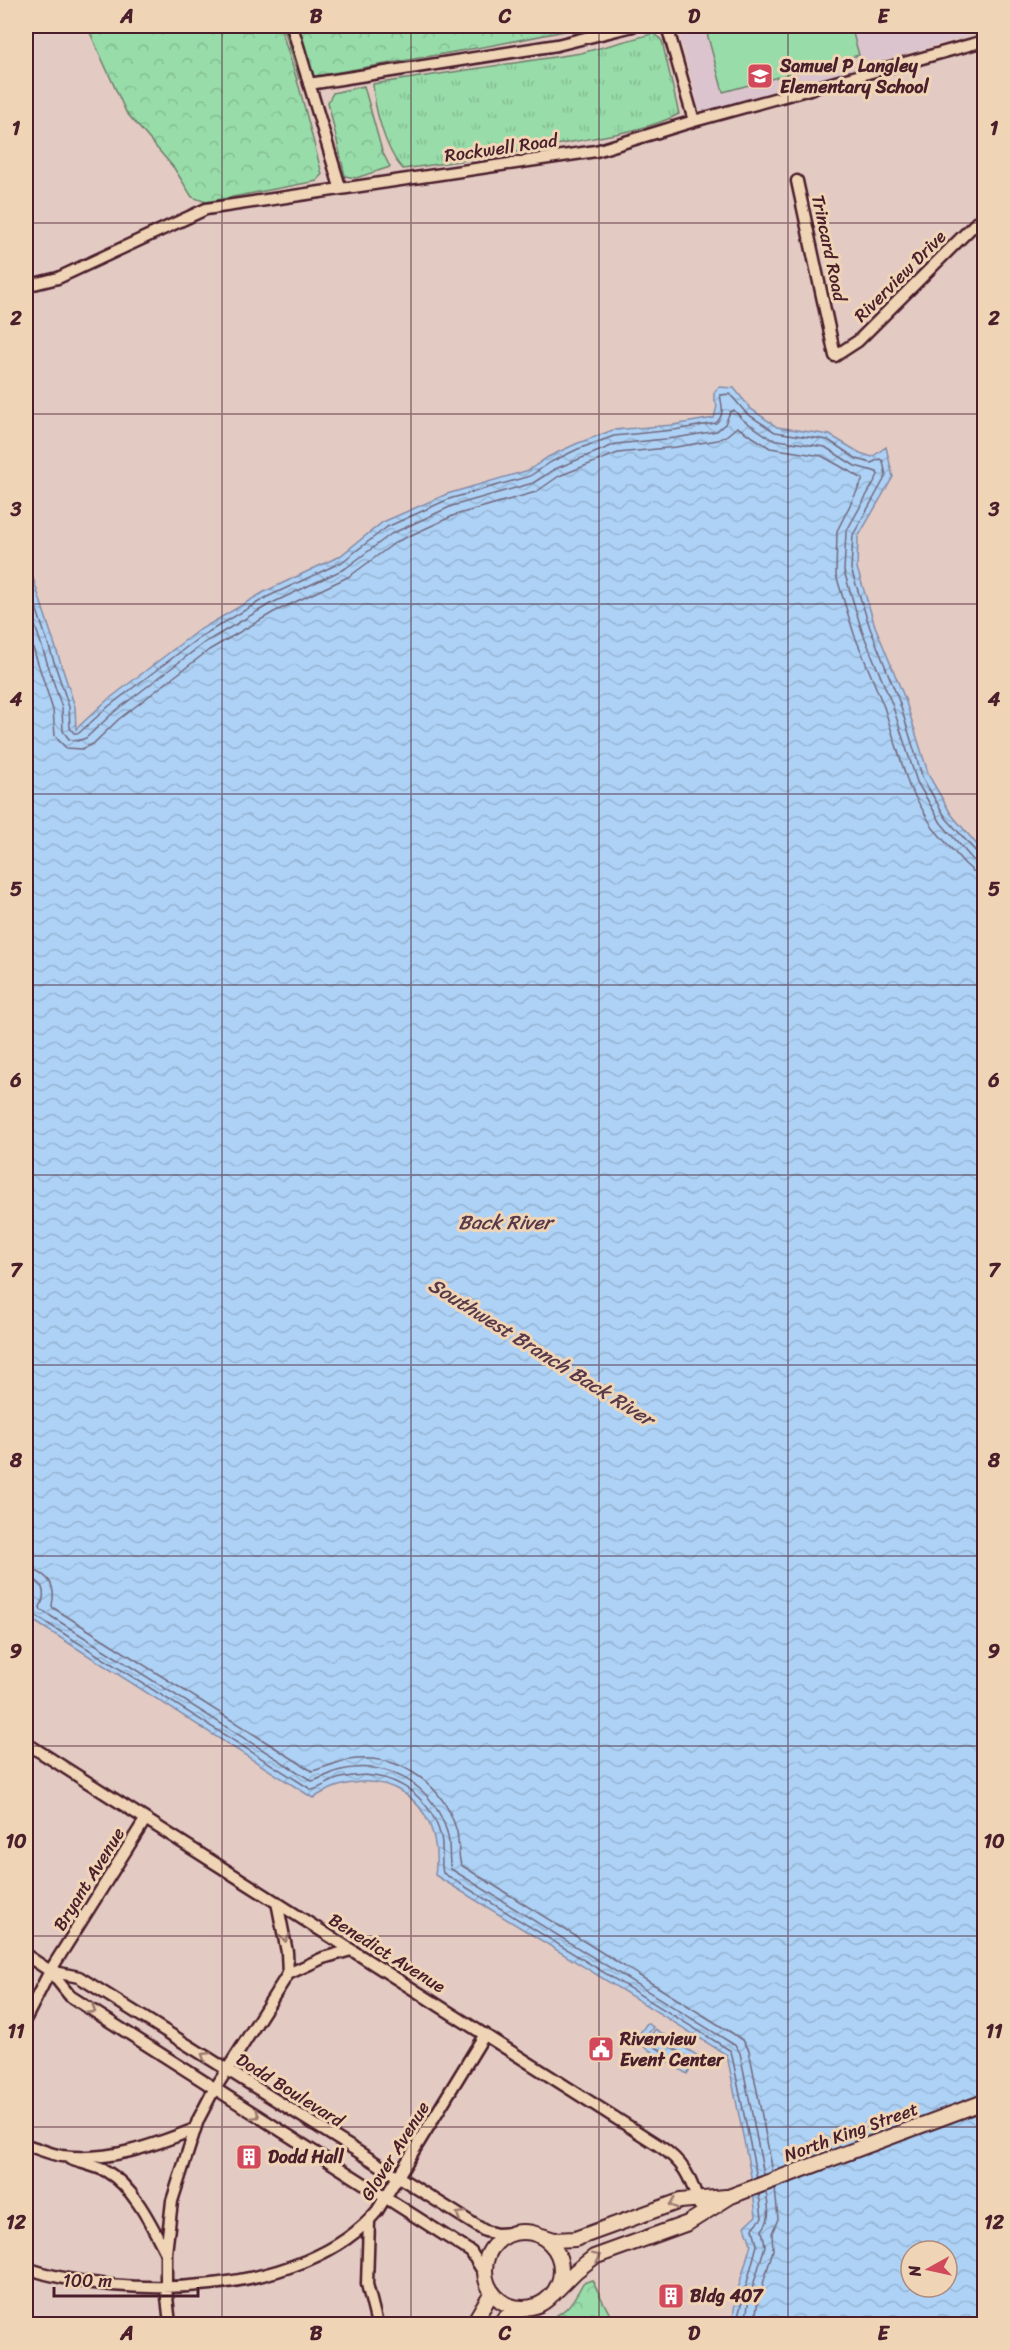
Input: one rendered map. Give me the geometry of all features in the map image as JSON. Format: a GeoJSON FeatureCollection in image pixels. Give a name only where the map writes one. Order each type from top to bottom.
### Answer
{"type":"FeatureCollection","features":[{"type":"Feature","properties":{"kind":"main road","name":"North King Street"},"geometry":{"type":"LineString","coordinates":[[553,2294],[594,2257],[688,2223],[731,2196],[984,2102]]}},
{"type":"Feature","properties":{"kind":"main road","name":"North King Street"},"geometry":{"type":"LineString","coordinates":[[540,2235],[554,2240],[575,2239],[680,2201],[731,2196]]}},
{"type":"Feature","properties":{"kind":"main road"},"geometry":{"type":"LineString","coordinates":[[499,2325],[510,2313],[536,2306],[553,2294],[559,2284],[561,2262],[549,2242],[540,2235],[513,2233],[503,2238],[489,2254],[486,2276],[492,2292],[507,2304],[526,2308]]}},
{"type":"Feature","properties":{"kind":"main road"},"geometry":{"type":"LineString","coordinates":[[473,2325],[492,2292]]}},
{"type":"Feature","properties":{"kind":"street"},"geometry":{"type":"LineString","coordinates":[[292,26],[340,187]]}},
{"type":"Feature","properties":{"kind":"street"},"geometry":{"type":"LineString","coordinates":[[309,84],[557,45],[633,26]]}},
{"type":"Feature","properties":{"kind":"street"},"geometry":{"type":"LineString","coordinates":[[667,26],[694,121]]}},
{"type":"Feature","properties":{"kind":"street","name":"Rockwell Road"},"geometry":{"type":"LineString","coordinates":[[26,286],[58,278],[191,214],[206,209],[340,187],[596,151],[694,121],[984,41]]}},
{"type":"Feature","properties":{"kind":"street","name":"Trincard Road"},"geometry":{"type":"LineString","coordinates":[[797,181],[835,356]]}},
{"type":"Feature","properties":{"kind":"street","name":"Riverview Drive"},"geometry":{"type":"LineString","coordinates":[[835,356],[866,334],[984,215]]}},
{"type":"Feature","properties":{"kind":"street","name":"Benedict Avenue"},"geometry":{"type":"LineString","coordinates":[[26,1743],[675,2156],[686,2170],[702,2214]]}},
{"type":"Feature","properties":{"kind":"street","name":"Bryant Avenue"},"geometry":{"type":"LineString","coordinates":[[26,2018],[50,1971],[145,1820]]}},
{"type":"Feature","properties":{"kind":"street"},"geometry":{"type":"LineString","coordinates":[[277,1902],[287,1952],[288,1974]]}},
{"type":"Feature","properties":{"kind":"street"},"geometry":{"type":"LineString","coordinates":[[170,2325],[166,2288],[166,2253],[172,2201],[195,2130],[215,2089],[288,1974],[322,1958],[351,1950]]}},
{"type":"Feature","properties":{"kind":"street","name":"Dodd Boulevard"},"geometry":{"type":"LineString","coordinates":[[26,1955],[50,1971],[70,1996],[471,2252],[486,2276]]}},
{"type":"Feature","properties":{"kind":"street","name":"Dodd Boulevard"},"geometry":{"type":"LineString","coordinates":[[50,1971],[79,1977],[486,2231],[497,2234],[513,2233]]}},
{"type":"Feature","properties":{"kind":"street","name":"Glover Avenue"},"geometry":{"type":"LineString","coordinates":[[26,2268],[93,2283],[166,2288],[263,2277],[330,2251],[369,2222],[485,2034]]}},
{"type":"Feature","properties":{"kind":"street"},"geometry":{"type":"LineString","coordinates":[[62,2156],[116,2155],[155,2145],[195,2130]]}},
{"type":"Feature","properties":{"kind":"street"},"geometry":{"type":"LineString","coordinates":[[26,2145],[106,2172],[143,2210],[166,2253]]}},
{"type":"Feature","properties":{"kind":"street"},"geometry":{"type":"LineString","coordinates":[[369,2222],[367,2284],[377,2325]]}},
{"type":"Feature","properties":{"kind":"shaded area","name":"Samuel P Langley Elementary School"},"geometry":{"type":"Polygon","coordinates":[[[677,26],[984,26],[984,31],[701,113],[677,26]]]}},
{"type":"Feature","properties":{"kind":"green space"},"geometry":{"type":"Polygon","coordinates":[[[87,26],[280,26],[322,174],[317,181],[206,202],[192,197],[174,168],[126,112],[87,26]]]}},
{"type":"Feature","properties":{"kind":"green space"},"geometry":{"type":"Polygon","coordinates":[[[283,26],[590,26],[299,79],[283,26]]]}},
{"type":"Feature","properties":{"kind":"green space"},"geometry":{"type":"Polygon","coordinates":[[[705,26],[851,26],[859,55],[723,92],[705,26]]]}},
{"type":"Feature","properties":{"kind":"green space"},"geometry":{"type":"Polygon","coordinates":[[[655,33],[662,41],[679,114],[667,120],[642,128],[512,153],[403,169],[386,141],[378,117],[373,84],[581,53],[655,33]]]}},
{"type":"Feature","properties":{"kind":"green space"},"geometry":{"type":"Polygon","coordinates":[[[364,86],[382,151],[390,167],[356,178],[345,176],[328,102],[333,93],[364,86]]]}},
{"type":"Feature","properties":{"kind":"green space"},"geometry":{"type":"Polygon","coordinates":[[[592,2280],[610,2315],[602,2324],[538,2324],[566,2309],[583,2283],[592,2280]]]}},
{"type":"Feature","properties":{"kind":"water","name":"Back River"},"geometry":{"type":"Polygon","coordinates":[[[719,387],[734,388],[750,408],[777,427],[830,435],[860,453],[872,457],[886,447],[893,477],[858,537],[857,568],[875,626],[905,699],[929,776],[951,814],[984,853],[984,2324],[728,2324],[733,2318],[736,2296],[751,2244],[745,2226],[756,2216],[751,2176],[727,2055],[435,1875],[436,1848],[430,1825],[418,1806],[402,1792],[383,1784],[361,1782],[337,1786],[313,1798],[26,1616],[26,1603],[31,1594],[26,1590],[26,565],[33,578],[75,707],[76,729],[105,702],[196,632],[264,592],[340,556],[383,522],[447,494],[529,470],[548,457],[613,430],[673,425],[714,418],[717,406],[714,394],[719,387]]]}},
{"type":"Feature","properties":{"kind":"water"},"geometry":{"type":"Polygon","coordinates":[[[647,2023],[653,2027],[640,2046],[634,2042],[647,2023]]]}},
{"type":"Feature","properties":{"kind":"water"},"geometry":{"type":"Polygon","coordinates":[[[655,2029],[698,2056],[687,2074],[644,2047],[655,2029]]]}},
{"type":"Feature","properties":{"kind":"place","name":"Samuel P Langley Elementary School"},"geometry":{"type":"Point","coordinates":[760,76]}},
{"type":"Feature","properties":{"kind":"place","name":"Riverview Event Center"},"geometry":{"type":"Point","coordinates":[601,2049]}},
{"type":"Feature","properties":{"kind":"place","name":"Dodd Hall"},"geometry":{"type":"Point","coordinates":[249,2157]}},
{"type":"Feature","properties":{"kind":"place","name":"Bldg 407"},"geometry":{"type":"Point","coordinates":[671,2296]}},
{"type":"Feature","properties":{"kind":"water label","name":"Southwest Branch Back River"},"geometry":{"type":"Point","coordinates":[541,1352]}}]}
